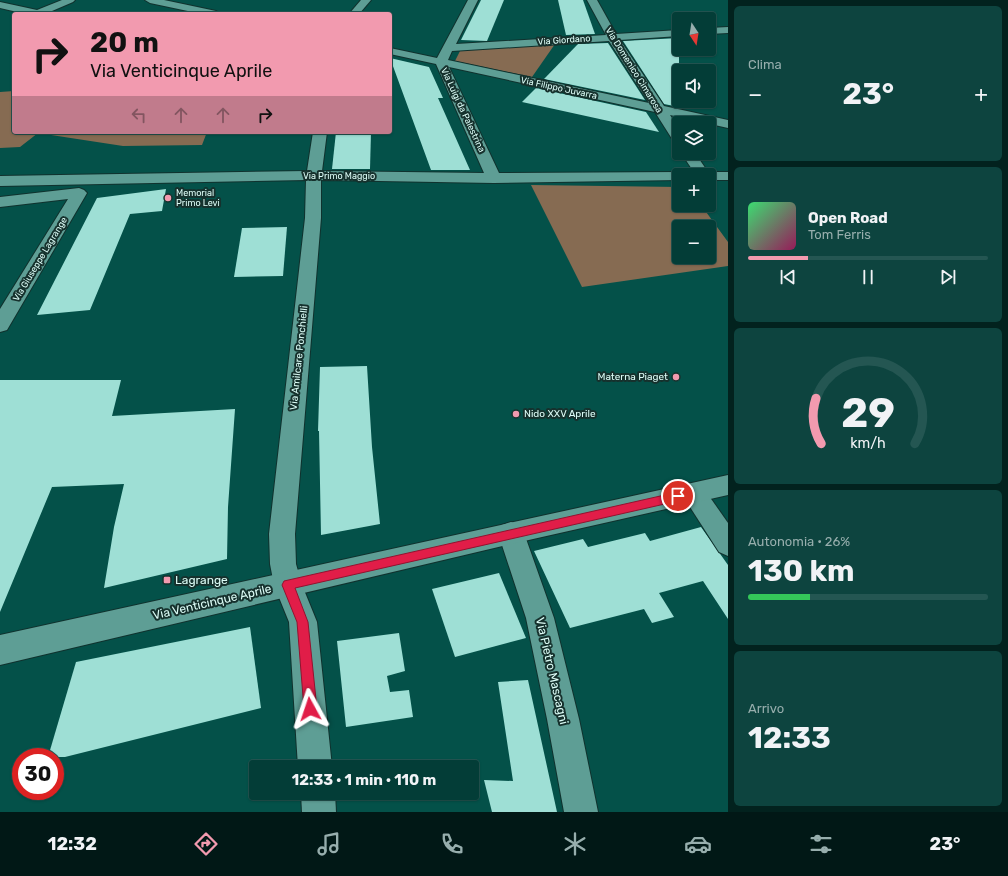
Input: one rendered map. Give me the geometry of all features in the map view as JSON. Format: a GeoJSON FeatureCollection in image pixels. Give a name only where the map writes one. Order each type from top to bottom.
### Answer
{"type":"FeatureCollection","features":[{"type":"Feature","properties":{"kind":"street"},"geometry":{"type":"LineString","coordinates":[[43,12],[70,0]]}},
{"type":"Feature","properties":{"kind":"street"},"geometry":{"type":"LineString","coordinates":[[150,0],[206,12]]}},
{"type":"Feature","properties":{"kind":"street"},"geometry":{"type":"LineString","coordinates":[[192,9],[207,0]]}},
{"type":"Feature","properties":{"kind":"street"},"geometry":{"type":"LineString","coordinates":[[356,12],[366,0]]}},
{"type":"Feature","properties":{"kind":"street","name":"Via Luigi da Palestrina"},"geometry":{"type":"LineString","coordinates":[[473,0],[441,62],[494,178]]}},
{"type":"Feature","properties":{"kind":"street"},"geometry":{"type":"LineString","coordinates":[[592,1],[603,0]]}},
{"type":"Feature","properties":{"kind":"street","name":"Via Domenico Cimarosa"},"geometry":{"type":"LineString","coordinates":[[592,1],[613,37],[672,129]]}},
{"type":"Feature","properties":{"kind":"street"},"geometry":{"type":"LineString","coordinates":[[0,5],[30,12]]}},
{"type":"Feature","properties":{"kind":"street"},"geometry":{"type":"LineString","coordinates":[[716,31],[728,30]]}},
{"type":"Feature","properties":{"kind":"street","name":"Via Giordano"},"geometry":{"type":"LineString","coordinates":[[448,48],[672,33]]}},
{"type":"Feature","properties":{"kind":"street","name":"Via Filippo Juvarra"},"geometry":{"type":"LineString","coordinates":[[392,51],[728,124]]}},
{"type":"Feature","properties":{"kind":"street","name":"Via Amilcare Ponchielli"},"geometry":{"type":"LineString","coordinates":[[314,760],[302,622],[288,585],[283,564],[282,534],[313,218],[314,175],[320,134]]}},
{"type":"Feature","properties":{"kind":"street","name":"Via Primo Maggio"},"geometry":{"type":"LineString","coordinates":[[0,181],[314,175],[494,178],[672,176]]}},
{"type":"Feature","properties":{"kind":"street"},"geometry":{"type":"LineString","coordinates":[[716,176],[728,176]]}},
{"type":"Feature","properties":{"kind":"street","name":"Via Giuseppe Lagrange"},"geometry":{"type":"LineString","coordinates":[[0,202],[79,193],[0,325]]}},
{"type":"Feature","properties":{"kind":"street","name":"Via Venticinque Aprile"},"geometry":{"type":"LineString","coordinates":[[0,650],[510,533],[728,486]]}},
{"type":"Feature","properties":{"kind":"street"},"geometry":{"type":"LineString","coordinates":[[693,493],[728,544]]}},
{"type":"Feature","properties":{"kind":"street","name":"Via Pietro Mascagni"},"geometry":{"type":"LineString","coordinates":[[510,533],[540,618],[563,719],[581,812]]}},
{"type":"Feature","properties":{"kind":"street"},"geometry":{"type":"LineString","coordinates":[[318,800],[319,812]]}},
{"type":"Feature","properties":{"kind":"shaded area"},"geometry":{"type":"Polygon","coordinates":[[[555,44],[532,77],[455,61],[461,49],[555,44]]]}},
{"type":"Feature","properties":{"kind":"shaded area"},"geometry":{"type":"Polygon","coordinates":[[[12,91],[12,134],[37,134],[20,147],[0,148],[0,92],[12,91]]]}},
{"type":"Feature","properties":{"kind":"shaded area"},"geometry":{"type":"Polygon","coordinates":[[[45,134],[206,134],[202,145],[123,146],[45,134]]]}},
{"type":"Feature","properties":{"kind":"shaded area"},"geometry":{"type":"Polygon","coordinates":[[[531,185],[672,187],[672,212],[706,212],[712,220],[672,220],[672,264],[716,264],[716,226],[728,242],[728,266],[582,287],[531,185]]]}},
{"type":"Feature","properties":{"kind":"building"},"geometry":{"type":"Polygon","coordinates":[[[481,0],[504,0],[487,41],[461,40],[481,0]]]}},
{"type":"Feature","properties":{"kind":"building"},"geometry":{"type":"Polygon","coordinates":[[[558,0],[583,0],[595,34],[566,35],[558,0]]]}},
{"type":"Feature","properties":{"kind":"building"},"geometry":{"type":"Polygon","coordinates":[[[672,38],[672,56],[679,56],[679,64],[672,64],[672,106],[664,104],[623,41],[672,38]]]}},
{"type":"Feature","properties":{"kind":"building"},"geometry":{"type":"Polygon","coordinates":[[[608,43],[645,100],[544,79],[578,44],[608,43]]]}},
{"type":"Feature","properties":{"kind":"building"},"geometry":{"type":"Polygon","coordinates":[[[392,58],[429,67],[443,98],[438,98],[470,170],[431,170],[392,63],[392,58]]]}},
{"type":"Feature","properties":{"kind":"building"},"geometry":{"type":"Polygon","coordinates":[[[536,88],[646,112],[659,132],[522,102],[536,88]]]}},
{"type":"Feature","properties":{"kind":"building"},"geometry":{"type":"Polygon","coordinates":[[[336,134],[371,134],[370,169],[332,169],[336,134]]]}},
{"type":"Feature","properties":{"kind":"building"},"geometry":{"type":"Polygon","coordinates":[[[166,189],[162,211],[130,214],[90,310],[37,315],[97,198],[166,189]]]}},
{"type":"Feature","properties":{"kind":"building"},"geometry":{"type":"Polygon","coordinates":[[[287,227],[283,276],[234,277],[242,228],[287,227]]]}},
{"type":"Feature","properties":{"kind":"building"},"geometry":{"type":"Polygon","coordinates":[[[367,366],[372,447],[380,524],[321,535],[318,431],[320,367],[367,366]]]}},
{"type":"Feature","properties":{"kind":"building"},"geometry":{"type":"Polygon","coordinates":[[[0,380],[121,380],[112,416],[235,409],[228,507],[227,559],[104,588],[114,527],[124,484],[52,487],[0,612],[0,380]]]}},
{"type":"Feature","properties":{"kind":"building"},"geometry":{"type":"Polygon","coordinates":[[[701,527],[728,565],[728,619],[703,581],[659,593],[674,617],[652,623],[644,609],[570,628],[534,551],[583,539],[588,547],[645,533],[650,541],[701,527]]]}},
{"type":"Feature","properties":{"kind":"building"},"geometry":{"type":"Polygon","coordinates":[[[499,573],[526,638],[455,657],[432,589],[499,573]]]}},
{"type":"Feature","properties":{"kind":"building"},"geometry":{"type":"Polygon","coordinates":[[[250,627],[261,708],[64,757],[64,748],[51,748],[76,662],[250,627]]]}},
{"type":"Feature","properties":{"kind":"building"},"geometry":{"type":"Polygon","coordinates":[[[399,633],[405,671],[387,676],[390,692],[409,690],[413,717],[346,727],[337,641],[399,633]]]}},
{"type":"Feature","properties":{"kind":"building"},"geometry":{"type":"Polygon","coordinates":[[[528,680],[557,812],[492,812],[484,780],[513,781],[498,682],[528,680]]]}},
{"type":"Feature","properties":{"kind":"place","name":"Memorial Primo Levi"},"geometry":{"type":"Point","coordinates":[168,198]}},
{"type":"Feature","properties":{"kind":"place","name":"Materna Piaget"},"geometry":{"type":"Point","coordinates":[676,377]}},
{"type":"Feature","properties":{"kind":"place","name":"Nido XXV Aprile"},"geometry":{"type":"Point","coordinates":[516,414]}},
{"type":"Feature","properties":{"kind":"place","name":"Lagrange"},"geometry":{"type":"Point","coordinates":[167,580]}},
{"type":"Feature","properties":{"kind":"route"},"geometry":{"type":"LineString","coordinates":[[310,709],[302,622],[288,585],[510,533],[678,496]]}}]}
